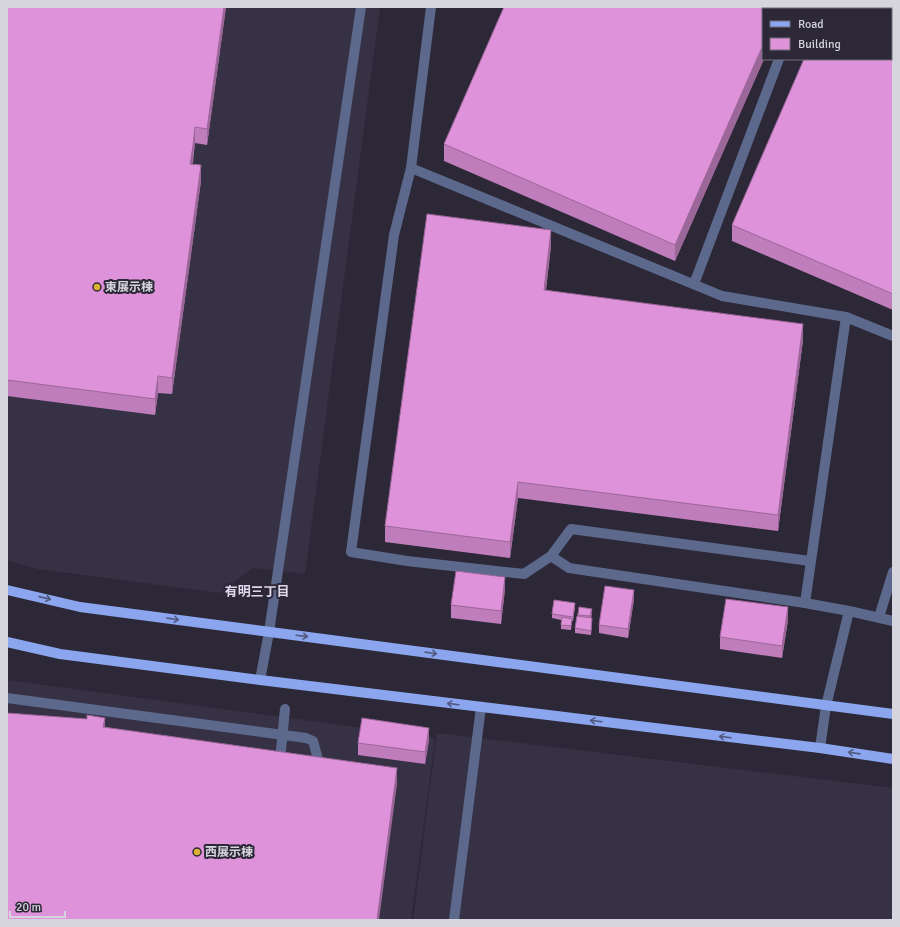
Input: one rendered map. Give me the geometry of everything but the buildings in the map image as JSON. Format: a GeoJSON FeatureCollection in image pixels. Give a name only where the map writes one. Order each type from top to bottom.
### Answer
{"type":"FeatureCollection","features":[{"type":"Feature","properties":{"kind":"main road"},"geometry":{"type":"LineString","coordinates":[[7,590],[80,607],[893,714]]}},
{"type":"Feature","properties":{"kind":"main road"},"geometry":{"type":"LineString","coordinates":[[7,642],[60,654],[260,680],[820,748],[893,759]]}},
{"type":"Feature","properties":{"kind":"street"},"geometry":{"type":"LineString","coordinates":[[260,680],[269,632],[360,7]]}},
{"type":"Feature","properties":{"kind":"street"},"geometry":{"type":"LineString","coordinates":[[431,7],[411,168],[394,235],[351,552],[407,561],[524,574],[551,556],[571,529],[810,561]]}},
{"type":"Feature","properties":{"kind":"street"},"geometry":{"type":"LineString","coordinates":[[694,284],[779,60]]}},
{"type":"Feature","properties":{"kind":"street"},"geometry":{"type":"LineString","coordinates":[[411,168],[722,296],[846,316],[893,336]]}},
{"type":"Feature","properties":{"kind":"street"},"geometry":{"type":"LineString","coordinates":[[805,603],[846,316]]}},
{"type":"Feature","properties":{"kind":"street"},"geometry":{"type":"LineString","coordinates":[[551,556],[570,568],[805,603],[893,621]]}},
{"type":"Feature","properties":{"kind":"street"},"geometry":{"type":"LineString","coordinates":[[879,617],[893,572]]}},
{"type":"Feature","properties":{"kind":"street"},"geometry":{"type":"LineString","coordinates":[[820,748],[826,706],[849,611]]}},
{"type":"Feature","properties":{"kind":"street"},"geometry":{"type":"LineString","coordinates":[[7,698],[306,738],[313,741],[316,747],[323,778]]}},
{"type":"Feature","properties":{"kind":"street"},"geometry":{"type":"LineString","coordinates":[[454,920],[481,707]]}},
{"type":"Feature","properties":{"kind":"street"},"geometry":{"type":"LineString","coordinates":[[280,760],[285,709]]}},
{"type":"Feature","properties":{"kind":"shaded area"},"geometry":{"type":"Polygon","coordinates":[[[7,7],[380,7],[305,574],[253,568],[220,593],[38,569],[7,560],[7,7]]]}},
{"type":"Feature","properties":{"kind":"shaded area","name":"西展示棟"},"geometry":{"type":"Polygon","coordinates":[[[7,680],[431,737],[435,740],[411,920],[7,920],[7,680]]]}},
{"type":"Feature","properties":{"kind":"shaded area"},"geometry":{"type":"Polygon","coordinates":[[[437,733],[893,788],[893,920],[413,920],[437,733]]]}},
{"type":"Feature","properties":{"kind":"place","name":"東展示棟"},"geometry":{"type":"Point","coordinates":[97,287]}},
{"type":"Feature","properties":{"kind":"place","name":"西展示棟"},"geometry":{"type":"Point","coordinates":[197,852]}},
{"type":"Feature","properties":{"kind":"district","name":"有明三丁目"},"geometry":{"type":"Point","coordinates":[257,591]}}]}
